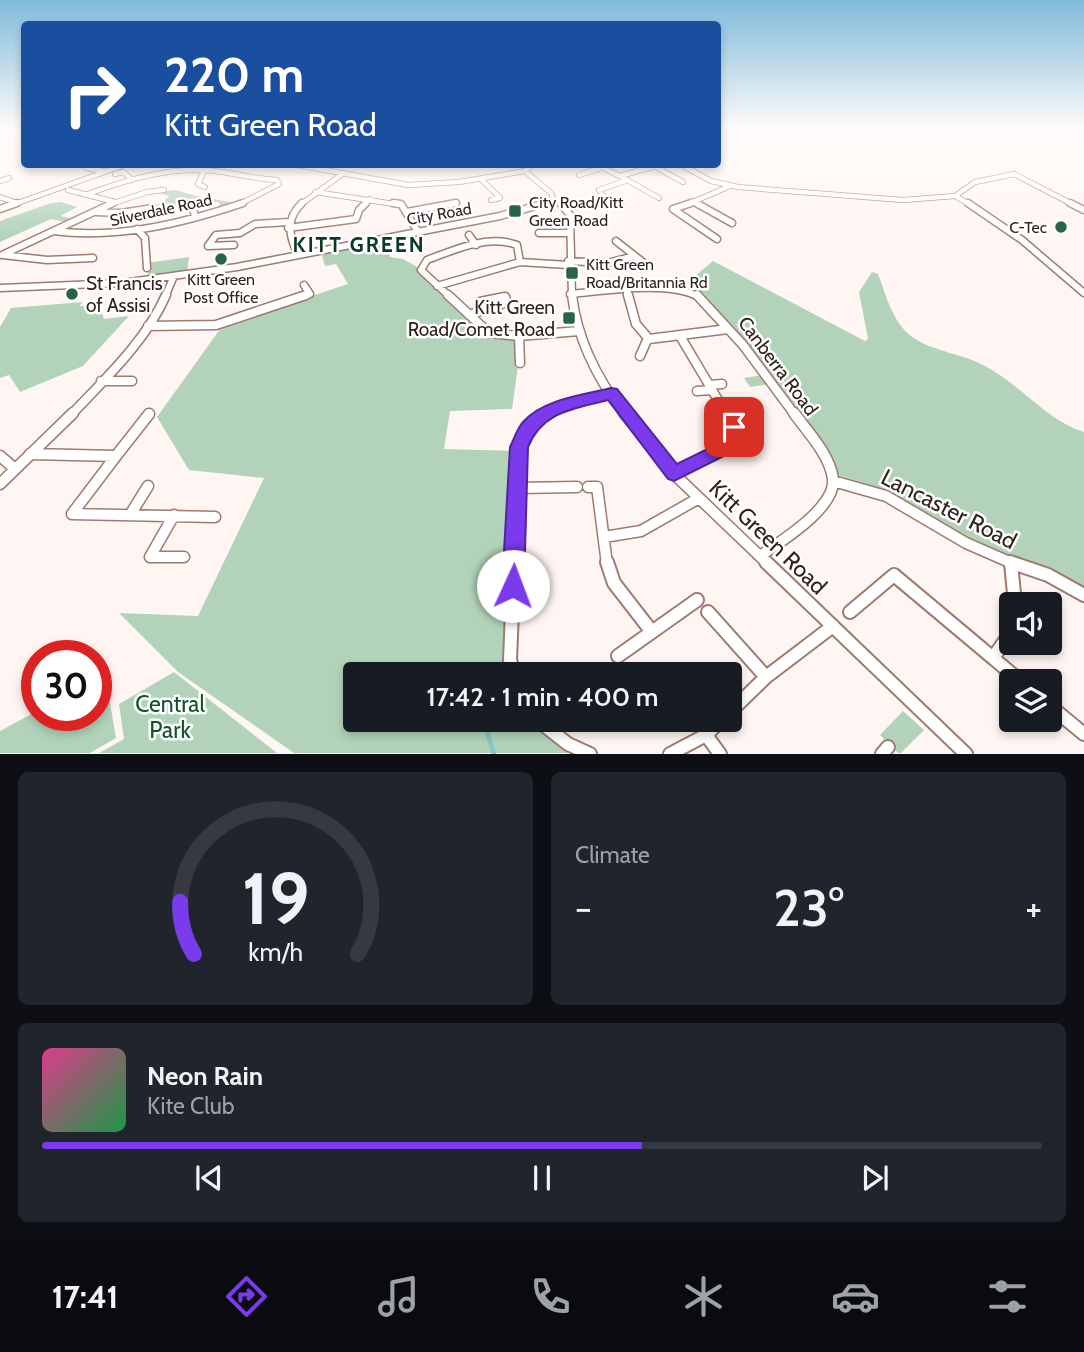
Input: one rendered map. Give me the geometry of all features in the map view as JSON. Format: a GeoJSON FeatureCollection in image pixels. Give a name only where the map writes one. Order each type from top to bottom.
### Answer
{"type":"FeatureCollection","features":[{"type":"Feature","properties":{"kind":"street"},"geometry":{"type":"LineString","coordinates":[[93,168],[103,171]]}},
{"type":"Feature","properties":{"kind":"street"},"geometry":{"type":"LineString","coordinates":[[0,209],[113,168]]}},
{"type":"Feature","properties":{"kind":"street"},"geometry":{"type":"LineString","coordinates":[[160,172],[164,168]]}},
{"type":"Feature","properties":{"kind":"street"},"geometry":{"type":"LineString","coordinates":[[178,173],[187,168]]}},
{"type":"Feature","properties":{"kind":"street"},"geometry":{"type":"LineString","coordinates":[[320,168],[341,175],[408,185],[481,179],[525,171],[528,168]]}},
{"type":"Feature","properties":{"kind":"street"},"geometry":{"type":"LineString","coordinates":[[579,176],[598,168]]}},
{"type":"Feature","properties":{"kind":"street"},"geometry":{"type":"LineString","coordinates":[[602,168],[659,198]]}},
{"type":"Feature","properties":{"kind":"street"},"geometry":{"type":"LineString","coordinates":[[620,176],[647,168]]}},
{"type":"Feature","properties":{"kind":"street"},"geometry":{"type":"LineString","coordinates":[[658,168],[683,182]]}},
{"type":"Feature","properties":{"kind":"street"},"geometry":{"type":"LineString","coordinates":[[687,168],[711,181],[730,186],[903,200],[956,196],[1019,237],[1084,293]]}},
{"type":"Feature","properties":{"kind":"street"},"geometry":{"type":"LineString","coordinates":[[525,171],[551,193],[554,201]]}},
{"type":"Feature","properties":{"kind":"street"},"geometry":{"type":"LineString","coordinates":[[115,174],[123,172],[130,178]]}},
{"type":"Feature","properties":{"kind":"street","name":"Silverdale Road"},"geometry":{"type":"LineString","coordinates":[[53,231],[93,235],[195,217],[239,205],[279,184],[277,180],[269,178],[244,178],[221,172],[160,172],[130,178],[89,194]]}},
{"type":"Feature","properties":{"kind":"street"},"geometry":{"type":"LineString","coordinates":[[203,173],[198,184],[205,187]]}},
{"type":"Feature","properties":{"kind":"street"},"geometry":{"type":"LineString","coordinates":[[956,196],[964,187],[975,182],[1014,174],[1084,210]]}},
{"type":"Feature","properties":{"kind":"street"},"geometry":{"type":"LineString","coordinates":[[298,255],[288,238],[288,225],[298,207],[341,175]]}},
{"type":"Feature","properties":{"kind":"street"},"geometry":{"type":"LineString","coordinates":[[0,181],[9,178]]}},
{"type":"Feature","properties":{"kind":"street"},"geometry":{"type":"LineString","coordinates":[[481,179],[500,198],[491,200]]}},
{"type":"Feature","properties":{"kind":"street"},"geometry":{"type":"LineString","coordinates":[[620,205],[601,194],[599,187],[628,180]]}},
{"type":"Feature","properties":{"kind":"street"},"geometry":{"type":"LineString","coordinates":[[717,239],[673,210],[675,206],[716,194],[730,186]]}},
{"type":"Feature","properties":{"kind":"street"},"geometry":{"type":"LineString","coordinates":[[61,192],[71,188],[116,202]]}},
{"type":"Feature","properties":{"kind":"street"},"geometry":{"type":"LineString","coordinates":[[1,255],[116,202],[146,191],[164,190]]}},
{"type":"Feature","properties":{"kind":"street"},"geometry":{"type":"LineString","coordinates":[[316,192],[401,204],[418,232]]}},
{"type":"Feature","properties":{"kind":"street"},"geometry":{"type":"LineString","coordinates":[[0,197],[17,203]]}},
{"type":"Feature","properties":{"kind":"street"},"geometry":{"type":"LineString","coordinates":[[234,245],[208,246],[216,235],[240,233],[255,225],[356,219],[359,210],[370,200]]}},
{"type":"Feature","properties":{"kind":"street","name":"City Road"},"geometry":{"type":"LineString","coordinates":[[0,288],[90,285],[174,276],[500,216],[554,201]]}},
{"type":"Feature","properties":{"kind":"street","name":"Kitt Green Road"},"geometry":{"type":"LineString","coordinates":[[554,201],[569,211],[570,294],[579,331],[611,393],[674,474],[966,754]]}},
{"type":"Feature","properties":{"kind":"street"},"geometry":{"type":"LineString","coordinates":[[693,201],[732,223]]}},
{"type":"Feature","properties":{"kind":"street"},"geometry":{"type":"LineString","coordinates":[[407,212],[456,203]]}},
{"type":"Feature","properties":{"kind":"street"},"geometry":{"type":"LineString","coordinates":[[192,204],[195,217]]}},
{"type":"Feature","properties":{"kind":"street"},"geometry":{"type":"LineString","coordinates":[[96,212],[153,208]]}},
{"type":"Feature","properties":{"kind":"street"},"geometry":{"type":"LineString","coordinates":[[136,267],[147,267],[145,238],[137,229]]}},
{"type":"Feature","properties":{"kind":"street"},"geometry":{"type":"LineString","coordinates":[[539,233],[570,233]]}},
{"type":"Feature","properties":{"kind":"street"},"geometry":{"type":"LineString","coordinates":[[469,235],[476,245]]}},
{"type":"Feature","properties":{"kind":"street"},"geometry":{"type":"LineString","coordinates":[[520,262],[517,245],[513,242],[476,245],[427,260],[421,271],[489,333],[519,336],[579,331]]}},
{"type":"Feature","properties":{"kind":"street"},"geometry":{"type":"LineString","coordinates":[[617,242],[645,263]]}},
{"type":"Feature","properties":{"kind":"street"},"geometry":{"type":"LineString","coordinates":[[1,255],[47,260],[88,260]]}},
{"type":"Feature","properties":{"kind":"street"},"geometry":{"type":"LineString","coordinates":[[437,286],[486,268],[520,262],[607,263],[635,256]]}},
{"type":"Feature","properties":{"kind":"street"},"geometry":{"type":"LineString","coordinates":[[0,484],[100,381],[148,326],[166,297],[174,276]]}},
{"type":"Feature","properties":{"kind":"street"},"geometry":{"type":"LineString","coordinates":[[148,326],[216,325],[310,294],[304,285]]}},
{"type":"Feature","properties":{"kind":"street"},"geometry":{"type":"LineString","coordinates":[[627,291],[632,316],[640,332],[648,338],[728,329]]}},
{"type":"Feature","properties":{"kind":"street","name":"Canberra Road"},"geometry":{"type":"LineString","coordinates":[[570,294],[627,291],[694,293],[709,302],[728,329],[740,340],[833,481]]}},
{"type":"Feature","properties":{"kind":"street"},"geometry":{"type":"LineString","coordinates":[[469,315],[507,302],[505,297],[480,302]]}},
{"type":"Feature","properties":{"kind":"street"},"geometry":{"type":"LineString","coordinates":[[519,336],[520,363]]}},
{"type":"Feature","properties":{"kind":"street"},"geometry":{"type":"LineString","coordinates":[[674,474],[726,447],[733,438],[734,427],[680,336]]}},
{"type":"Feature","properties":{"kind":"street"},"geometry":{"type":"LineString","coordinates":[[640,356],[648,338]]}},
{"type":"Feature","properties":{"kind":"street"},"geometry":{"type":"LineString","coordinates":[[100,381],[132,382]]}},
{"type":"Feature","properties":{"kind":"street"},"geometry":{"type":"LineString","coordinates":[[697,391],[722,384]]}},
{"type":"Feature","properties":{"kind":"street"},"geometry":{"type":"LineString","coordinates":[[511,662],[519,447],[523,436],[535,420],[551,410],[611,393]]}},
{"type":"Feature","properties":{"kind":"street"},"geometry":{"type":"LineString","coordinates":[[149,414],[72,514],[215,517]]}},
{"type":"Feature","properties":{"kind":"street"},"geometry":{"type":"LineString","coordinates":[[30,454],[116,456]]}},
{"type":"Feature","properties":{"kind":"street"},"geometry":{"type":"LineString","coordinates":[[0,456],[15,468]]}},
{"type":"Feature","properties":{"kind":"street"},"geometry":{"type":"LineString","coordinates":[[760,556],[823,506],[833,481]]}},
{"type":"Feature","properties":{"kind":"street","name":"Lancaster Road"},"geometry":{"type":"LineString","coordinates":[[833,481],[886,496],[966,544],[1048,575],[1084,595]]}},
{"type":"Feature","properties":{"kind":"street"},"geometry":{"type":"LineString","coordinates":[[130,515],[148,486]]}},
{"type":"Feature","properties":{"kind":"street"},"geometry":{"type":"LineString","coordinates":[[518,488],[597,487],[606,558],[614,583],[652,632]]}},
{"type":"Feature","properties":{"kind":"street"},"geometry":{"type":"LineString","coordinates":[[604,537],[641,531],[699,498]]}},
{"type":"Feature","properties":{"kind":"street"},"geometry":{"type":"LineString","coordinates":[[174,515],[150,556],[184,556]]}},
{"type":"Feature","properties":{"kind":"street"},"geometry":{"type":"LineString","coordinates":[[1011,563],[1014,592]]}},
{"type":"Feature","properties":{"kind":"street"},"geometry":{"type":"LineString","coordinates":[[850,612],[894,575],[1006,669]]}},
{"type":"Feature","properties":{"kind":"street"},"geometry":{"type":"LineString","coordinates":[[618,656],[697,600]]}},
{"type":"Feature","properties":{"kind":"street"},"geometry":{"type":"LineString","coordinates":[[708,612],[766,677]]}},
{"type":"Feature","properties":{"kind":"street"},"geometry":{"type":"LineString","coordinates":[[742,700],[766,677],[834,626]]}},
{"type":"Feature","properties":{"kind":"street"},"geometry":{"type":"LineString","coordinates":[[993,658],[999,649]]}},
{"type":"Feature","properties":{"kind":"street"},"geometry":{"type":"LineString","coordinates":[[1062,716],[1084,734]]}},
{"type":"Feature","properties":{"kind":"street"},"geometry":{"type":"LineString","coordinates":[[553,732],[568,744],[590,754]]}},
{"type":"Feature","properties":{"kind":"street"},"geometry":{"type":"LineString","coordinates":[[670,754],[709,732]]}},
{"type":"Feature","properties":{"kind":"street"},"geometry":{"type":"LineString","coordinates":[[706,735],[720,754]]}},
{"type":"Feature","properties":{"kind":"green space"},"geometry":{"type":"Polygon","coordinates":[[[176,190],[241,204],[220,210],[219,202],[192,204],[192,201],[153,208],[170,196],[154,192],[176,190]]]}},
{"type":"Feature","properties":{"kind":"green space"},"geometry":{"type":"Polygon","coordinates":[[[61,202],[77,207],[60,216],[79,220],[71,223],[51,219],[0,242],[0,221],[61,202]]]}},
{"type":"Feature","properties":{"kind":"green space"},"geometry":{"type":"Polygon","coordinates":[[[388,237],[390,257],[403,259],[421,269],[484,333],[516,339],[518,366],[512,409],[450,411],[444,449],[519,451],[514,662],[343,662],[343,732],[559,732],[595,753],[294,753],[178,672],[119,613],[198,616],[264,478],[189,470],[157,417],[223,325],[348,284],[336,264],[325,266],[321,252],[388,237]]]}},
{"type":"Feature","properties":{"kind":"green space"},"geometry":{"type":"Polygon","coordinates":[[[189,257],[187,274],[149,279],[147,263],[189,257]]]}},
{"type":"Feature","properties":{"kind":"green space"},"geometry":{"type":"Polygon","coordinates":[[[713,261],[865,341],[868,339],[859,292],[872,272],[878,274],[894,315],[911,336],[927,345],[981,364],[1057,419],[1084,432],[1084,590],[1047,570],[966,540],[882,489],[838,475],[832,461],[771,384],[750,387],[744,378],[763,375],[696,294],[694,277],[713,261]]]}},
{"type":"Feature","properties":{"kind":"green space"},"geometry":{"type":"Polygon","coordinates":[[[83,302],[79,306],[100,307],[104,319],[129,316],[83,366],[20,392],[9,375],[0,378],[0,327],[11,308],[83,302]]]}},
{"type":"Feature","properties":{"kind":"green space","name":"Central Park"},"geometry":{"type":"Polygon","coordinates":[[[174,672],[277,753],[99,753],[124,739],[119,704],[174,672]]]}},
{"type":"Feature","properties":{"kind":"green space"},"geometry":{"type":"Polygon","coordinates":[[[903,711],[924,730],[898,753],[880,735],[903,711]]]}},
{"type":"Feature","properties":{"kind":"green space"},"geometry":{"type":"Polygon","coordinates":[[[112,715],[116,738],[90,753],[0,753],[0,731],[21,720],[21,731],[112,731],[112,715]]]}},
{"type":"Feature","properties":{"kind":"waterway"},"geometry":{"type":"LineString","coordinates":[[487,732],[494,754]]}},
{"type":"Feature","properties":{"kind":"place","name":"City Road/Kitt Green Road"},"geometry":{"type":"Point","coordinates":[515,211]}},
{"type":"Feature","properties":{"kind":"place","name":"C-Tec"},"geometry":{"type":"Point","coordinates":[1061,227]}},
{"type":"Feature","properties":{"kind":"place","name":"Kitt Green Post Office"},"geometry":{"type":"Point","coordinates":[221,259]}},
{"type":"Feature","properties":{"kind":"place","name":"Kitt Green Road/Britannia Rd"},"geometry":{"type":"Point","coordinates":[572,273]}},
{"type":"Feature","properties":{"kind":"place","name":"St Francis of Assisi"},"geometry":{"type":"Point","coordinates":[72,294]}},
{"type":"Feature","properties":{"kind":"place","name":"Kitt Green Road/Comet Road"},"geometry":{"type":"Point","coordinates":[569,318]}},
{"type":"Feature","properties":{"kind":"district","name":"KITT GREEN"},"geometry":{"type":"Point","coordinates":[359,244]}},
{"type":"Feature","properties":{"kind":"route"},"geometry":{"type":"LineString","coordinates":[[513,586],[519,447],[528,428],[538,417],[551,410],[611,393],[674,474],[726,447],[733,438],[734,427]]}}]}
